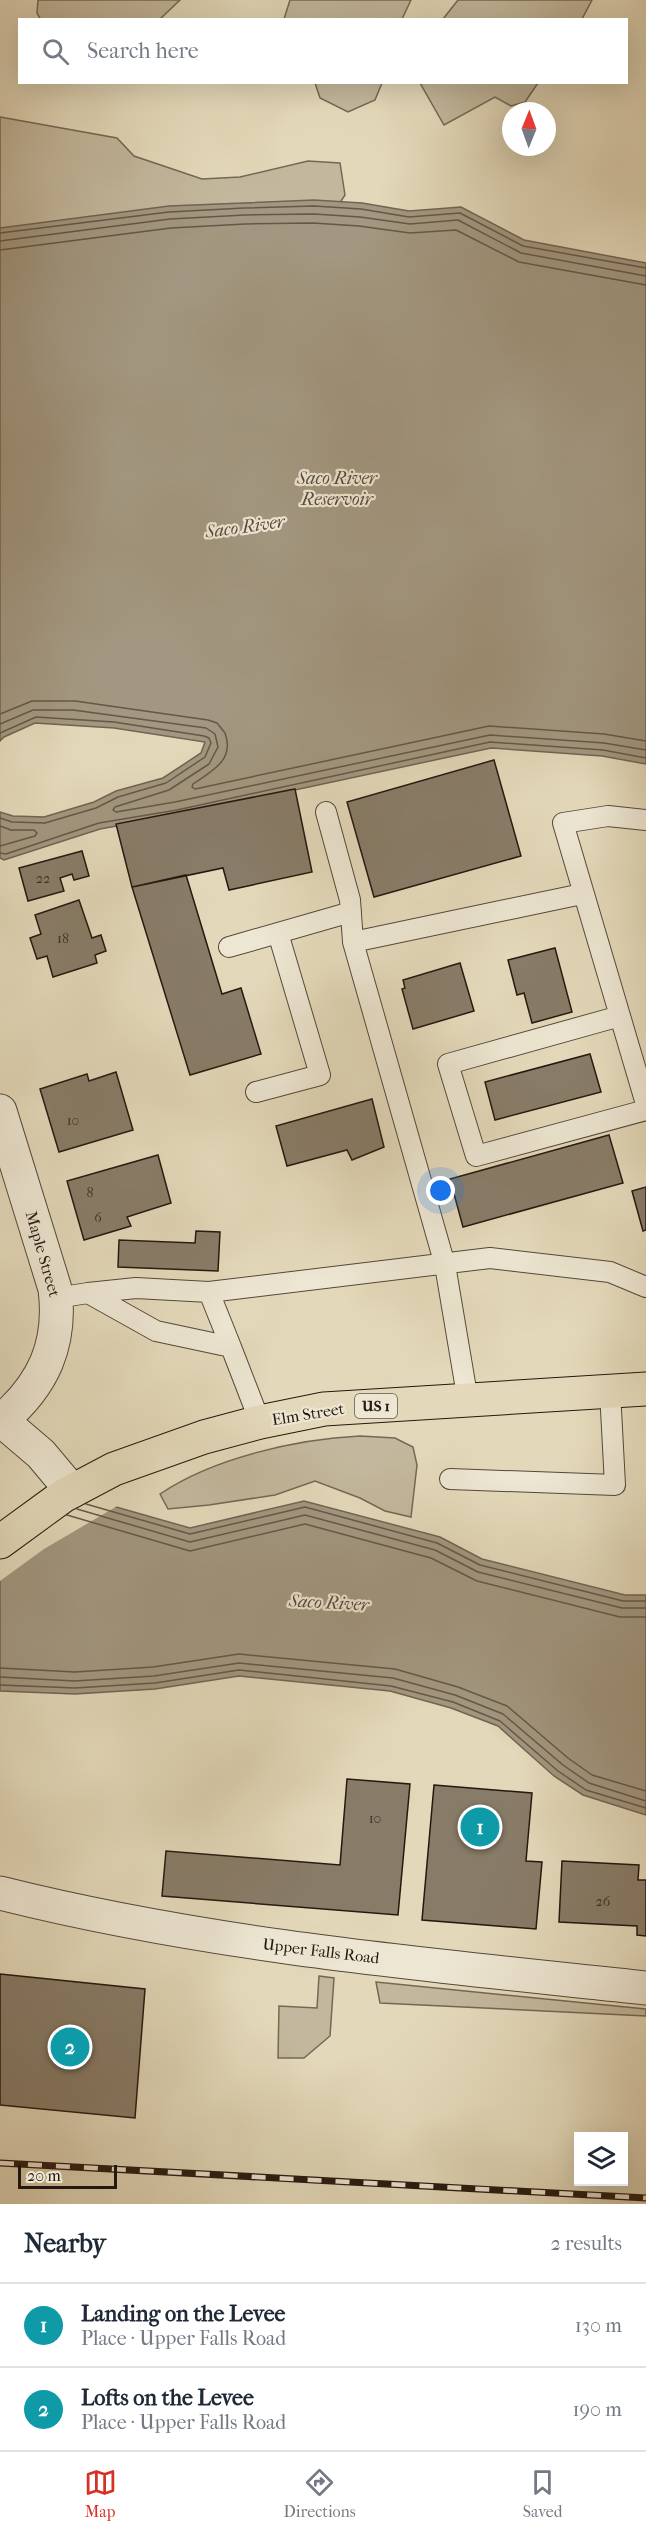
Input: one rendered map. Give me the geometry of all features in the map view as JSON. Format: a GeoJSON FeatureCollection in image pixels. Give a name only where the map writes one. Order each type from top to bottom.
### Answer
{"type":"FeatureCollection","features":[{"type":"Feature","properties":{"kind":"main road","name":"Elm Street"},"geometry":{"type":"LineString","coordinates":[[0,1542],[72,1491],[114,1469],[204,1437],[260,1422],[324,1408],[646,1389]]}},
{"type":"Feature","properties":{"kind":"street","name":"Maple Street"},"geometry":{"type":"LineString","coordinates":[[0,1111],[72,1295],[56,1331],[52,1350],[43,1371],[23,1402],[1,1419]]}},
{"type":"Feature","properties":{"kind":"street"},"geometry":{"type":"LineString","coordinates":[[1,1419],[41,1454],[72,1491]]}},
{"type":"Feature","properties":{"kind":"street","name":"Upper Falls Road"},"geometry":{"type":"LineString","coordinates":[[0,1893],[72,1911],[205,1936],[451,1967],[646,1988]]}},
{"type":"Feature","properties":{"kind":"lane"},"geometry":{"type":"LineString","coordinates":[[326,813],[350,900],[353,942],[445,1265],[468,1401]]}},
{"type":"Feature","properties":{"kind":"lane"},"geometry":{"type":"LineString","coordinates":[[646,820],[608,816],[563,823],[582,894],[646,1104]]}},
{"type":"Feature","properties":{"kind":"lane"},"geometry":{"type":"LineString","coordinates":[[353,942],[582,894]]}},
{"type":"Feature","properties":{"kind":"lane"},"geometry":{"type":"LineString","coordinates":[[229,947],[351,912]]}},
{"type":"Feature","properties":{"kind":"lane"},"geometry":{"type":"LineString","coordinates":[[256,1092],[320,1075],[278,933]]}},
{"type":"Feature","properties":{"kind":"lane"},"geometry":{"type":"LineString","coordinates":[[620,1016],[448,1064],[476,1156],[646,1110]]}},
{"type":"Feature","properties":{"kind":"lane"},"geometry":{"type":"LineString","coordinates":[[72,1295],[136,1288],[209,1292],[490,1258],[610,1272],[646,1287]]}},
{"type":"Feature","properties":{"kind":"lane"},"geometry":{"type":"LineString","coordinates":[[209,1292],[260,1422]]}},
{"type":"Feature","properties":{"kind":"lane"},"geometry":{"type":"LineString","coordinates":[[72,1295],[156,1331],[231,1347]]}},
{"type":"Feature","properties":{"kind":"lane"},"geometry":{"type":"LineString","coordinates":[[450,1479],[615,1485],[610,1391]]}},
{"type":"Feature","properties":{"kind":"shaded area"},"geometry":{"type":"Polygon","coordinates":[[[38,0],[180,0],[161,18],[40,18],[37,13],[38,0]]]}},
{"type":"Feature","properties":{"kind":"shaded area"},"geometry":{"type":"Polygon","coordinates":[[[290,0],[411,0],[402,18],[284,18],[290,0]]]}},
{"type":"Feature","properties":{"kind":"shaded area"},"geometry":{"type":"Polygon","coordinates":[[[458,0],[592,0],[583,18],[444,18],[458,0]]]}},
{"type":"Feature","properties":{"kind":"shaded area"},"geometry":{"type":"Polygon","coordinates":[[[316,84],[382,84],[375,100],[348,112],[320,98],[316,84]]]}},
{"type":"Feature","properties":{"kind":"shaded area"},"geometry":{"type":"Polygon","coordinates":[[[421,84],[537,84],[525,102],[504,102],[495,97],[444,125],[421,84]]]}},
{"type":"Feature","properties":{"kind":"shaded area"},"geometry":{"type":"Polygon","coordinates":[[[0,117],[117,138],[134,156],[202,179],[240,177],[308,161],[340,163],[345,195],[322,230],[0,251],[0,117]]]}},
{"type":"Feature","properties":{"kind":"shaded area"},"geometry":{"type":"Polygon","coordinates":[[[360,1436],[395,1438],[413,1447],[417,1465],[411,1517],[385,1511],[360,1498],[315,1481],[275,1495],[168,1509],[160,1494],[205,1470],[256,1453],[310,1441],[360,1436]]]}},
{"type":"Feature","properties":{"kind":"shaded area"},"geometry":{"type":"Polygon","coordinates":[[[319,1976],[334,1978],[330,2036],[304,2058],[278,2058],[279,2006],[317,2008],[319,1976]]]}},
{"type":"Feature","properties":{"kind":"shaded area"},"geometry":{"type":"Polygon","coordinates":[[[376,1982],[646,2009],[646,2016],[380,2003],[376,1982]]]}},
{"type":"Feature","properties":{"kind":"water","name":"Saco River Reservoir"},"geometry":{"type":"Polygon","coordinates":[[[314,200],[362,203],[409,211],[461,207],[524,240],[646,263],[646,764],[602,756],[491,748],[178,815],[100,829],[4,860],[0,858],[0,812],[13,816],[44,817],[94,802],[116,791],[163,778],[201,753],[205,742],[114,728],[35,723],[0,741],[0,228],[169,206],[314,200]]]}},
{"type":"Feature","properties":{"kind":"water","name":"Saco River"},"geometry":{"type":"Polygon","coordinates":[[[0,1466],[88,1499],[190,1528],[304,1501],[440,1537],[482,1559],[625,1595],[646,1595],[646,1815],[583,1795],[554,1776],[498,1726],[451,1708],[390,1691],[239,1676],[155,1689],[75,1694],[0,1691],[0,1466]]]}},
{"type":"Feature","properties":{"kind":"pier"},"geometry":{"type":"Polygon","coordinates":[[[0,1463],[119,1505],[44,1549],[0,1581],[0,1463]]]}},
{"type":"Feature","properties":{"kind":"building"},"geometry":{"type":"Polygon","coordinates":[[[494,760],[521,856],[374,897],[347,802],[494,760]]]}},
{"type":"Feature","properties":{"kind":"building"},"geometry":{"type":"Polygon","coordinates":[[[295,789],[312,872],[229,890],[223,868],[132,887],[116,824],[295,789]]]}},
{"type":"Feature","properties":{"kind":"building"},"geometry":{"type":"Polygon","coordinates":[[[82,851],[89,876],[74,880],[72,874],[60,878],[64,891],[28,901],[19,868],[82,851]]]}},
{"type":"Feature","properties":{"kind":"building"},"geometry":{"type":"Polygon","coordinates":[[[186,875],[222,994],[241,988],[261,1054],[190,1075],[132,887],[186,875]]]}},
{"type":"Feature","properties":{"kind":"building"},"geometry":{"type":"Polygon","coordinates":[[[79,900],[92,938],[101,935],[106,951],[95,955],[97,963],[53,977],[47,956],[37,959],[30,938],[41,934],[35,915],[79,900]]]}},
{"type":"Feature","properties":{"kind":"building"},"geometry":{"type":"Polygon","coordinates":[[[555,948],[572,1012],[532,1023],[524,993],[517,995],[508,960],[555,948]]]}},
{"type":"Feature","properties":{"kind":"building"},"geometry":{"type":"Polygon","coordinates":[[[460,963],[474,1011],[413,1029],[402,989],[405,988],[403,980],[460,963]]]}},
{"type":"Feature","properties":{"kind":"building"},"geometry":{"type":"Polygon","coordinates":[[[590,1054],[601,1092],[495,1120],[485,1082],[590,1054]]]}},
{"type":"Feature","properties":{"kind":"building"},"geometry":{"type":"Polygon","coordinates":[[[116,1072],[133,1130],[59,1152],[40,1089],[87,1074],[89,1081],[116,1072]]]}},
{"type":"Feature","properties":{"kind":"building"},"geometry":{"type":"Polygon","coordinates":[[[372,1099],[384,1147],[352,1160],[347,1150],[287,1166],[276,1126],[372,1099]]]}},
{"type":"Feature","properties":{"kind":"building"},"geometry":{"type":"Polygon","coordinates":[[[609,1135],[623,1183],[463,1227],[450,1179],[609,1135]]]}},
{"type":"Feature","properties":{"kind":"building"},"geometry":{"type":"Polygon","coordinates":[[[158,1155],[171,1203],[127,1217],[131,1226],[84,1240],[67,1181],[158,1155]]]}},
{"type":"Feature","properties":{"kind":"building"},"geometry":{"type":"Polygon","coordinates":[[[646,1187],[646,1230],[643,1231],[632,1191],[646,1187]]]}},
{"type":"Feature","properties":{"kind":"building"},"geometry":{"type":"Polygon","coordinates":[[[196,1231],[220,1232],[218,1271],[118,1267],[119,1240],[195,1243],[196,1231]]]}},
{"type":"Feature","properties":{"kind":"building"},"geometry":{"type":"Polygon","coordinates":[[[347,1779],[410,1784],[398,1915],[162,1896],[166,1851],[340,1865],[347,1779]]]}},
{"type":"Feature","properties":{"kind":"building"},"geometry":{"type":"Polygon","coordinates":[[[434,1785],[532,1793],[526,1861],[542,1862],[536,1929],[422,1920],[434,1785]]]}},
{"type":"Feature","properties":{"kind":"building"},"geometry":{"type":"Polygon","coordinates":[[[562,1861],[639,1865],[638,1880],[646,1880],[646,1936],[637,1935],[637,1926],[559,1922],[562,1861]]]}},
{"type":"Feature","properties":{"kind":"building"},"geometry":{"type":"Polygon","coordinates":[[[0,1974],[145,1989],[135,2118],[0,2105],[0,1974]]]}},
{"type":"Feature","properties":{"kind":"railway"},"geometry":{"type":"LineString","coordinates":[[0,2163],[646,2198]]}},
{"type":"Feature","properties":{"kind":"place","name":"Landing on the Levee"},"geometry":{"type":"Point","coordinates":[480,1827]}},
{"type":"Feature","properties":{"kind":"place","name":"Lofts on the Levee"},"geometry":{"type":"Point","coordinates":[70,2047]}}]}
